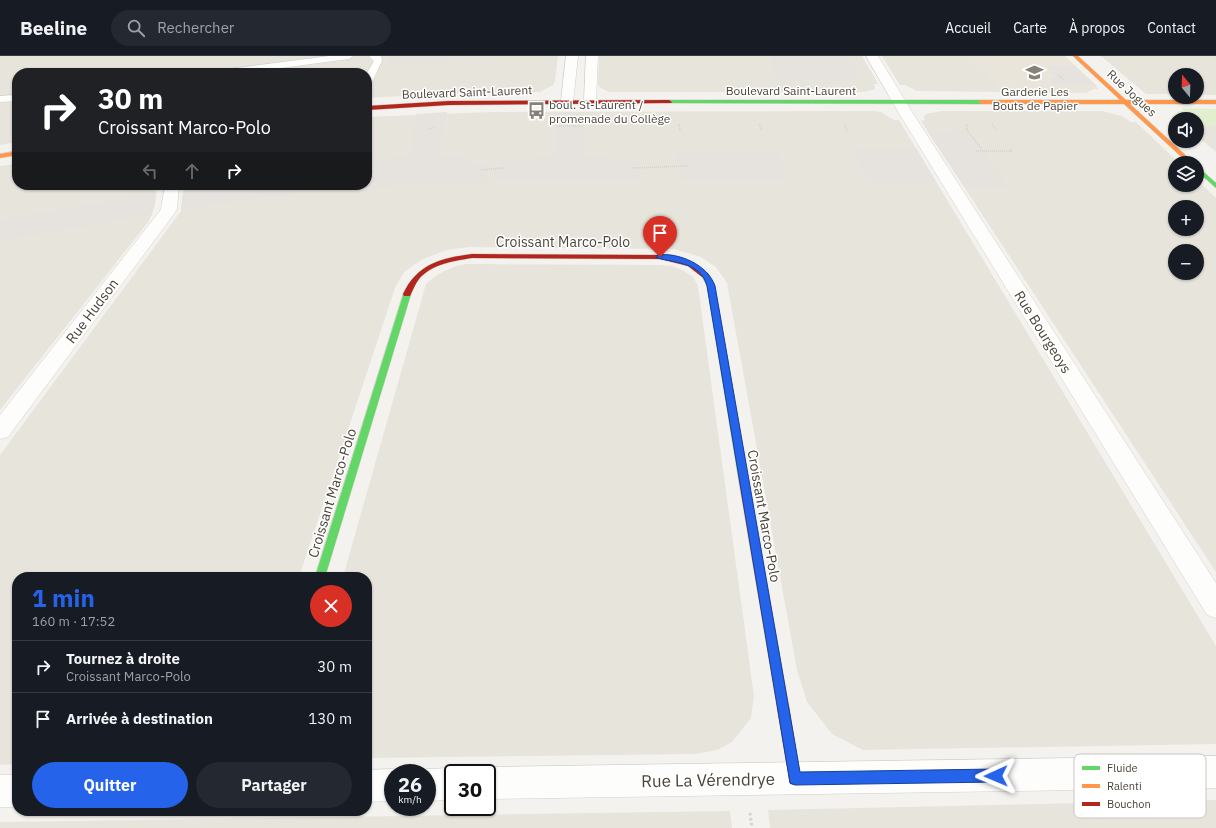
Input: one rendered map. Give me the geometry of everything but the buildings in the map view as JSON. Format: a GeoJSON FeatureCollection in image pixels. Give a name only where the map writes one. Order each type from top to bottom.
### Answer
{"type":"FeatureCollection","features":[{"type":"Feature","properties":{"kind":"street"},"geometry":{"type":"LineString","coordinates":[[567,102],[572,56]]}},
{"type":"Feature","properties":{"kind":"street"},"geometry":{"type":"LineString","coordinates":[[590,102],[592,56]]}},
{"type":"Feature","properties":{"kind":"street","name":"Rue Bourgeoys"},"geometry":{"type":"LineString","coordinates":[[872,56],[899,102],[1216,606]]}},
{"type":"Feature","properties":{"kind":"street","name":"Rue Jogues"},"geometry":{"type":"LineString","coordinates":[[1075,56],[1183,156]]}},
{"type":"Feature","properties":{"kind":"street","name":"Boulevard Saint-Laurent"},"geometry":{"type":"LineString","coordinates":[[372,108],[449,103],[567,102],[1216,102]]}},
{"type":"Feature","properties":{"kind":"street"},"geometry":{"type":"LineString","coordinates":[[0,156],[12,154]]}},
{"type":"Feature","properties":{"kind":"street"},"geometry":{"type":"LineString","coordinates":[[1204,175],[1216,186]]}},
{"type":"Feature","properties":{"kind":"street","name":"Rue Hudson"},"geometry":{"type":"LineString","coordinates":[[0,431],[166,214],[170,202],[171,190]]}},
{"type":"Feature","properties":{"kind":"street","name":"Croissant Marco-Polo"},"geometry":{"type":"LineString","coordinates":[[322,572],[409,289],[413,281],[420,274],[443,261],[472,256],[660,257],[675,258],[690,264],[703,271],[709,279],[711,286],[795,779]]}},
{"type":"Feature","properties":{"kind":"street","name":"Rue La Vérendrye"},"geometry":{"type":"LineString","coordinates":[[1206,772],[1216,772]]}},
{"type":"Feature","properties":{"kind":"street","name":"Rue La Vérendrye"},"geometry":{"type":"LineString","coordinates":[[496,784],[1074,774]]}},
{"type":"Feature","properties":{"kind":"street"},"geometry":{"type":"LineString","coordinates":[[372,786],[384,785]]}},
{"type":"Feature","properties":{"kind":"street"},"geometry":{"type":"LineString","coordinates":[[0,792],[12,791]]}},
{"type":"Feature","properties":{"kind":"lane"},"geometry":{"type":"LineString","coordinates":[[259,68],[349,56]]}},
{"type":"Feature","properties":{"kind":"lane"},"geometry":{"type":"LineString","coordinates":[[372,72],[378,61],[378,58],[373,56]]}},
{"type":"Feature","properties":{"kind":"lane"},"geometry":{"type":"LineString","coordinates":[[0,99],[12,98]]}},
{"type":"Feature","properties":{"kind":"path"},"geometry":{"type":"LineString","coordinates":[[973,124],[967,124],[967,130],[983,151]]}},
{"type":"Feature","properties":{"kind":"path"},"geometry":{"type":"LineString","coordinates":[[986,124],[992,124]]}},
{"type":"Feature","properties":{"kind":"path"},"geometry":{"type":"LineString","coordinates":[[976,151],[1012,151],[1010,148]]}},
{"type":"Feature","properties":{"kind":"path"},"geometry":{"type":"LineString","coordinates":[[632,168],[687,166]]}},
{"type":"Feature","properties":{"kind":"path"},"geometry":{"type":"LineString","coordinates":[[481,170],[504,168]]}},
{"type":"Feature","properties":{"kind":"path"},"geometry":{"type":"LineString","coordinates":[[750,812],[752,828]]}},
{"type":"Feature","properties":{"kind":"shaded area"},"geometry":{"type":"Polygon","coordinates":[[[0,56],[558,56],[555,81],[553,85],[540,92],[453,93],[372,98],[372,68],[12,68],[12,143],[0,145],[0,56]]]}},
{"type":"Feature","properties":{"kind":"shaded area"},"geometry":{"type":"Polygon","coordinates":[[[316,56],[361,56],[355,57],[356,60],[294,68],[225,68],[316,56]]]}},
{"type":"Feature","properties":{"kind":"shaded area"},"geometry":{"type":"Polygon","coordinates":[[[391,56],[489,56],[489,58],[452,58],[449,65],[387,65],[391,56]]]}},
{"type":"Feature","properties":{"kind":"shaded area"},"geometry":{"type":"Polygon","coordinates":[[[599,56],[862,56],[878,84],[874,84],[875,89],[864,92],[609,92],[598,85],[599,56]]]}},
{"type":"Feature","properties":{"kind":"shaded area"},"geometry":{"type":"Polygon","coordinates":[[[769,56],[847,56],[860,78],[778,78],[769,56]]]}},
{"type":"Feature","properties":{"kind":"shaded area"},"geometry":{"type":"Polygon","coordinates":[[[882,56],[973,56],[1005,92],[917,91],[905,85],[900,85],[882,56]]]}},
{"type":"Feature","properties":{"kind":"shaded area","name":"Garderie Les Bouts de Papier"},"geometry":{"type":"Polygon","coordinates":[[[973,56],[1065,56],[1096,85],[1098,89],[1094,89],[1086,93],[1005,92],[973,56]]]}},
{"type":"Feature","properties":{"kind":"shaded area"},"geometry":{"type":"Polygon","coordinates":[[[1101,56],[1216,56],[1216,95],[1204,95],[1204,68],[1168,68],[1168,94],[1146,94],[1101,56]]]}},
{"type":"Feature","properties":{"kind":"shaded area"},"geometry":{"type":"Polygon","coordinates":[[[1045,65],[1075,66],[1095,85],[1056,85],[1050,78],[1056,77],[1045,65]]]}},
{"type":"Feature","properties":{"kind":"shaded area"},"geometry":{"type":"Polygon","coordinates":[[[873,111],[881,112],[894,120],[899,120],[1216,646],[1216,744],[863,750],[832,734],[807,702],[797,670],[727,283],[716,267],[701,257],[674,249],[469,247],[447,250],[421,260],[404,272],[395,288],[301,572],[12,572],[12,764],[0,765],[0,455],[181,211],[183,190],[372,190],[372,117],[489,112],[873,111]]]}},
{"type":"Feature","properties":{"kind":"shaded area"},"geometry":{"type":"Polygon","coordinates":[[[941,111],[1102,111],[1122,116],[1131,122],[1136,122],[1172,156],[1168,156],[1168,192],[1204,192],[1204,187],[1216,198],[1216,572],[921,121],[925,120],[924,117],[926,114],[941,111]]]}},
{"type":"Feature","properties":{"kind":"shaded area"},"geometry":{"type":"Polygon","coordinates":[[[447,112],[438,155],[472,155],[471,165],[489,164],[486,183],[372,187],[372,169],[376,169],[378,159],[411,156],[416,114],[447,112]]]}},
{"type":"Feature","properties":{"kind":"shaded area"},"geometry":{"type":"Polygon","coordinates":[[[558,112],[585,112],[582,156],[610,156],[610,161],[640,161],[641,181],[494,181],[497,162],[532,162],[534,157],[554,157],[558,112]]]}},
{"type":"Feature","properties":{"kind":"shaded area"},"geometry":{"type":"Polygon","coordinates":[[[1204,126],[1216,126],[1216,152],[1204,142],[1204,126]]]}},
{"type":"Feature","properties":{"kind":"shaded area"},"geometry":{"type":"Polygon","coordinates":[[[967,130],[1009,188],[966,189],[927,131],[967,130]]]}},
{"type":"Feature","properties":{"kind":"shaded area"},"geometry":{"type":"Polygon","coordinates":[[[850,148],[916,148],[936,182],[867,182],[850,148]]]}},
{"type":"Feature","properties":{"kind":"shaded area"},"geometry":{"type":"Polygon","coordinates":[[[692,151],[779,152],[788,181],[681,181],[677,153],[692,151]]]}},
{"type":"Feature","properties":{"kind":"shaded area"},"geometry":{"type":"Polygon","coordinates":[[[12,165],[12,190],[156,190],[155,205],[149,221],[0,410],[0,166],[12,165]]]}},
{"type":"Feature","properties":{"kind":"shaded area"},"geometry":{"type":"Polygon","coordinates":[[[183,190],[324,190],[311,191],[181,210],[183,190]]]}},
{"type":"Feature","properties":{"kind":"shaded area"},"geometry":{"type":"Polygon","coordinates":[[[156,193],[152,215],[0,241],[0,219],[156,193]]]}},
{"type":"Feature","properties":{"kind":"shaded area"},"geometry":{"type":"Polygon","coordinates":[[[466,264],[659,265],[672,266],[693,277],[698,286],[754,696],[751,718],[732,742],[717,750],[695,754],[372,758],[372,572],[344,572],[426,284],[437,275],[453,267],[466,264]]]}},
{"type":"Feature","properties":{"kind":"shaded area"},"geometry":{"type":"Polygon","coordinates":[[[1206,800],[1216,800],[1216,828],[770,828],[768,810],[1074,803],[1074,818],[1206,818],[1206,800]]]}},
{"type":"Feature","properties":{"kind":"shaded area"},"geometry":{"type":"Polygon","coordinates":[[[730,811],[732,828],[0,828],[0,822],[444,815],[496,816],[496,815],[730,811]]]}},
{"type":"Feature","properties":{"kind":"green space"},"geometry":{"type":"Polygon","coordinates":[[[1182,108],[1216,109],[1216,126],[1204,126],[1204,112],[1178,112],[1184,111],[1182,108]]]}},
{"type":"Feature","properties":{"kind":"traffic: fast"},"geometry":{"type":"LineString","coordinates":[[669,102],[981,102]]}},
{"type":"Feature","properties":{"kind":"traffic: fast"},"geometry":{"type":"LineString","coordinates":[[1204,175],[1216,186]]}},
{"type":"Feature","properties":{"kind":"traffic: fast"},"geometry":{"type":"LineString","coordinates":[[705,275],[711,286],[743,476]]}},
{"type":"Feature","properties":{"kind":"traffic: fast"},"geometry":{"type":"LineString","coordinates":[[322,572],[407,294]]}},
{"type":"Feature","properties":{"kind":"traffic: slow"},"geometry":{"type":"LineString","coordinates":[[1075,56],[1183,156]]}},
{"type":"Feature","properties":{"kind":"traffic: slow"},"geometry":{"type":"LineString","coordinates":[[981,102],[1216,102]]}},
{"type":"Feature","properties":{"kind":"traffic: slow"},"geometry":{"type":"LineString","coordinates":[[0,156],[12,154]]}},
{"type":"Feature","properties":{"kind":"traffic: slow"},"geometry":{"type":"LineString","coordinates":[[743,476],[783,707]]}},
{"type":"Feature","properties":{"kind":"traffic: jam"},"geometry":{"type":"LineString","coordinates":[[372,108],[449,103],[669,102]]}},
{"type":"Feature","properties":{"kind":"traffic: jam"},"geometry":{"type":"LineString","coordinates":[[407,294],[411,284],[425,270],[452,259],[472,256],[660,257],[690,264],[705,275]]}},
{"type":"Feature","properties":{"kind":"traffic: jam"},"geometry":{"type":"LineString","coordinates":[[783,707],[795,779]]}},
{"type":"Feature","properties":{"kind":"place","name":"Garderie Les Bouts de Papier"},"geometry":{"type":"Point","coordinates":[1035,72]}},
{"type":"Feature","properties":{"kind":"place","name":"boul. St-Laurent / promenade du Collège"},"geometry":{"type":"Point","coordinates":[536,111]}},
{"type":"Feature","properties":{"kind":"route"},"geometry":{"type":"LineString","coordinates":[[660,257],[675,258],[695,266],[703,271],[709,279],[711,286],[795,779],[996,776]]}}]}
